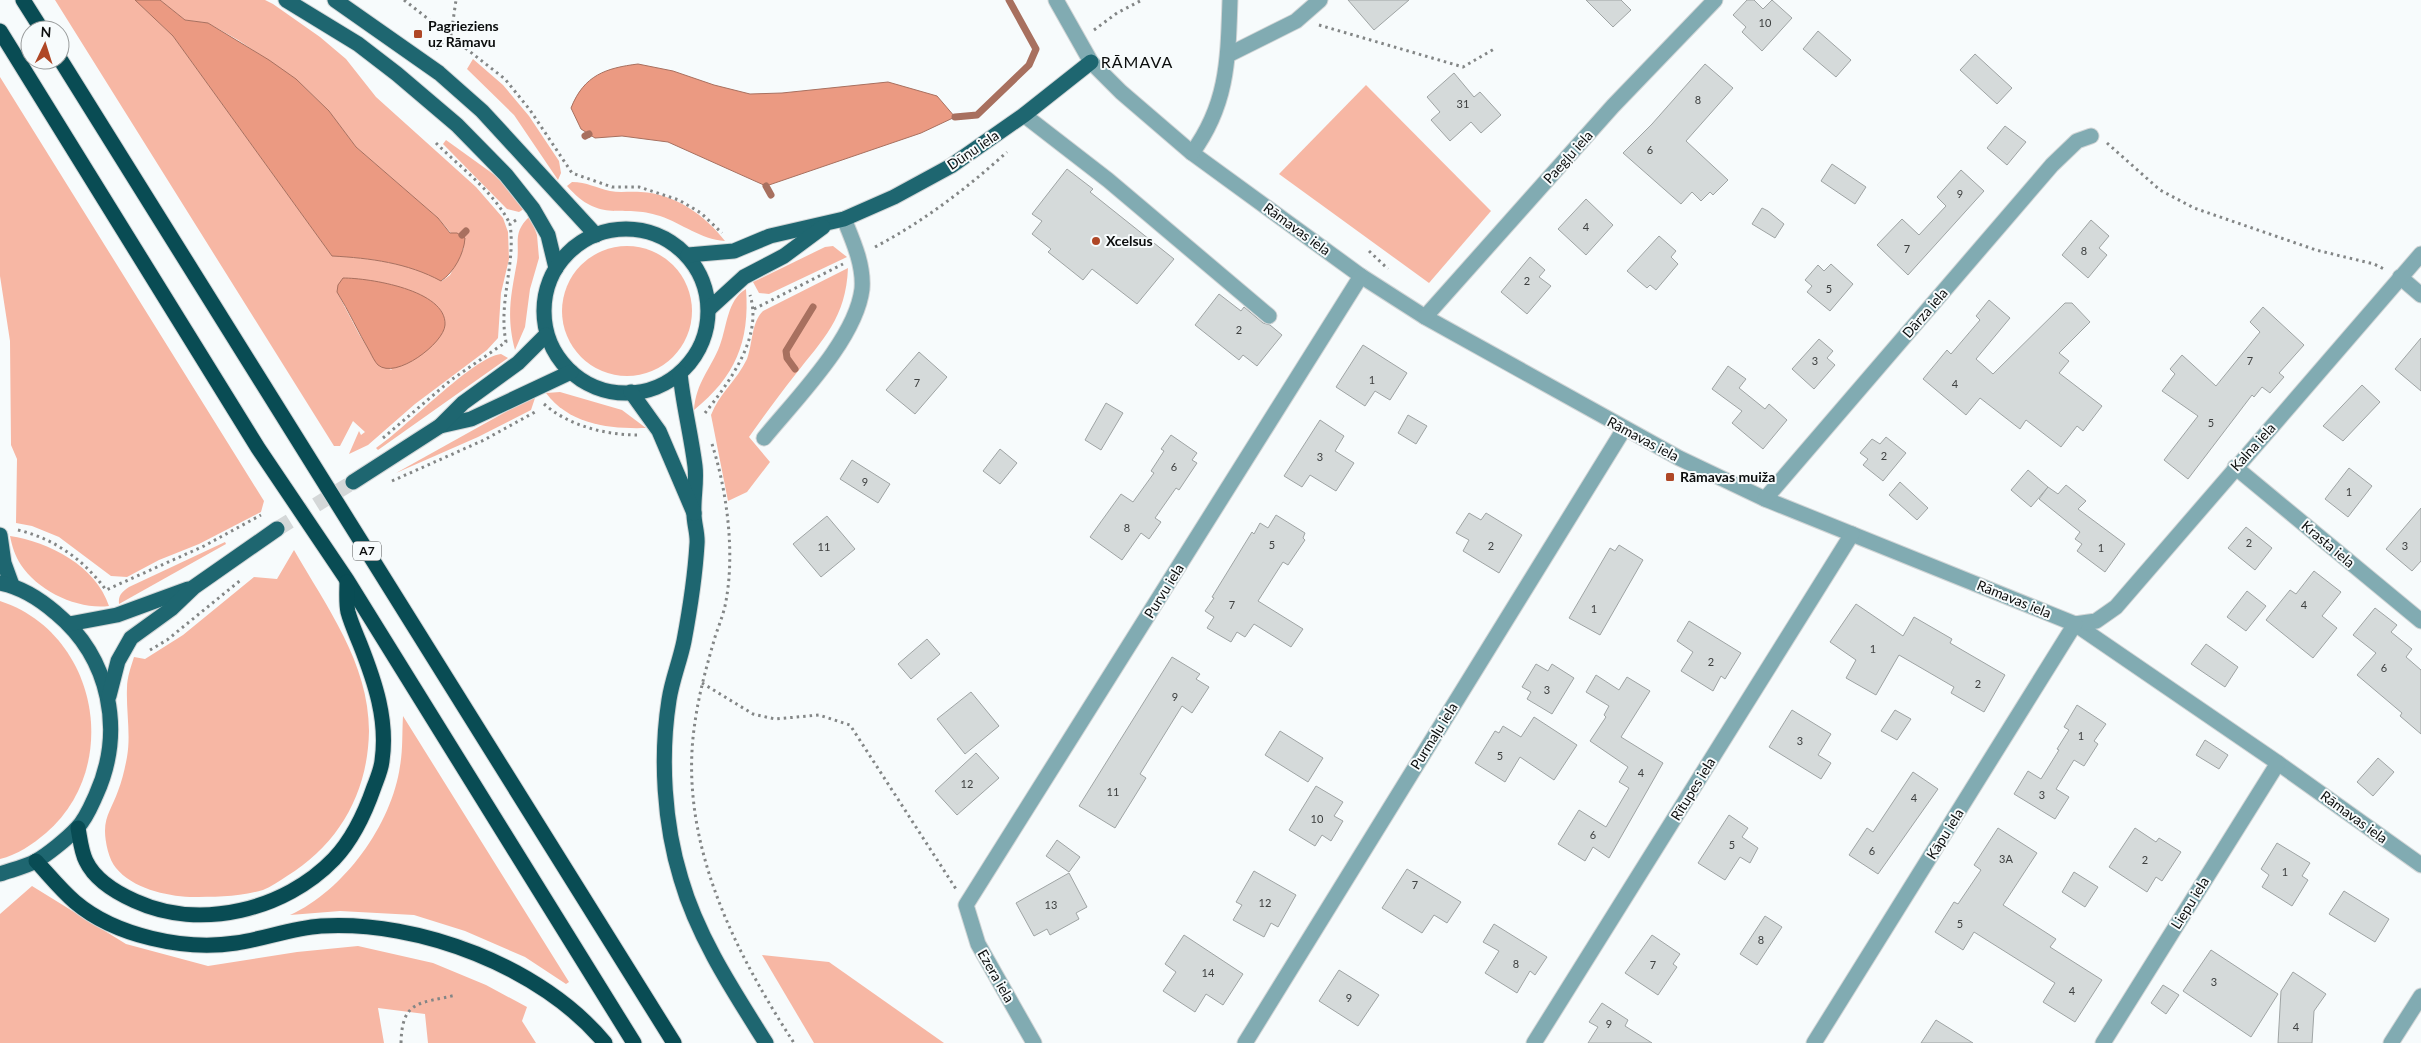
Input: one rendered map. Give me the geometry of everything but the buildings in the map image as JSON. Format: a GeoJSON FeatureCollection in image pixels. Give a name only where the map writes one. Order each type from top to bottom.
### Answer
{"type":"FeatureCollection","features":[{"type":"Feature","properties":{"kind":"highway"},"geometry":{"type":"LineString","coordinates":[[23,0],[36,20]]}},
{"type":"Feature","properties":{"kind":"highway","name":"A7"},"geometry":{"type":"LineString","coordinates":[[0,31],[258,448],[347,580],[634,1043]]}},
{"type":"Feature","properties":{"kind":"highway","name":"A7"},"geometry":{"type":"LineString","coordinates":[[67,70],[674,1043]]}},
{"type":"Feature","properties":{"kind":"highway"},"geometry":{"type":"LineString","coordinates":[[78,828],[86,861],[101,880],[120,894],[143,905],[189,915],[222,913],[260,906],[305,883],[334,859],[351,837],[366,810],[382,762],[383,720],[377,688],[348,611],[347,580]]}},
{"type":"Feature","properties":{"kind":"highway"},"geometry":{"type":"LineString","coordinates":[[36,861],[76,903],[126,930],[152,939],[208,945],[236,943],[320,926],[359,925],[435,938],[489,958],[530,982],[591,1026],[605,1043]]}},
{"type":"Feature","properties":{"kind":"main road"},"geometry":{"type":"LineString","coordinates":[[286,0],[358,44],[457,125],[506,175],[533,208],[548,235],[556,268]]}},
{"type":"Feature","properties":{"kind":"main road"},"geometry":{"type":"LineString","coordinates":[[335,0],[439,73],[482,111],[596,235]]}},
{"type":"Feature","properties":{"kind":"main road","name":"Dūņu iela"},"geometry":{"type":"LineString","coordinates":[[688,256],[734,251],[770,236],[844,220],[894,197],[951,166],[1024,115],[1091,62]]}},
{"type":"Feature","properties":{"kind":"main road","name":"Dūņu iela"},"geometry":{"type":"LineString","coordinates":[[709,309],[744,277],[784,256],[826,224]]}},
{"type":"Feature","properties":{"kind":"main road"},"geometry":{"type":"LineString","coordinates":[[620,229],[645,231],[668,240],[688,256],[699,273],[709,309],[705,338],[696,355],[680,373],[657,386],[631,392],[599,387],[571,372],[552,350],[546,335],[543,312],[546,289],[556,268],[573,248],[596,235],[620,229]]}},
{"type":"Feature","properties":{"kind":"main road"},"geometry":{"type":"LineString","coordinates":[[353,482],[440,426],[463,403],[518,363],[546,335]]}},
{"type":"Feature","properties":{"kind":"main road"},"geometry":{"type":"LineString","coordinates":[[440,426],[471,420],[571,372]]}},
{"type":"Feature","properties":{"kind":"main road"},"geometry":{"type":"LineString","coordinates":[[680,373],[686,421],[695,466],[694,513],[697,542],[693,588],[684,643],[669,699],[665,748],[671,836],[681,880],[710,946],[736,996],[766,1043]]}},
{"type":"Feature","properties":{"kind":"main road"},"geometry":{"type":"LineString","coordinates":[[631,392],[659,431],[694,513]]}},
{"type":"Feature","properties":{"kind":"main road"},"geometry":{"type":"LineString","coordinates":[[109,698],[118,661],[131,638],[171,609],[194,587],[277,529]]}},
{"type":"Feature","properties":{"kind":"main road"},"geometry":{"type":"LineString","coordinates":[[0,874],[36,861],[78,828],[106,774],[112,734],[109,698],[100,669],[87,645],[69,624],[45,604],[6,584],[4,563],[7,532]]}},
{"type":"Feature","properties":{"kind":"main road"},"geometry":{"type":"LineString","coordinates":[[69,624],[117,614],[194,587]]}},
{"type":"Feature","properties":{"kind":"street","name":"Rāmavas iela"},"geometry":{"type":"LineString","coordinates":[[1056,0],[1091,62],[1121,92],[1192,154],[1361,276],[1425,317],[1624,429],[1679,458],[1765,499],[2075,624],[2278,763],[2421,865]]}},
{"type":"Feature","properties":{"kind":"street"},"geometry":{"type":"LineString","coordinates":[[1192,154],[1214,120],[1221,96],[1228,55],[1230,0]]}},
{"type":"Feature","properties":{"kind":"street"},"geometry":{"type":"LineString","coordinates":[[1228,55],[1296,21],[1320,0]]}},
{"type":"Feature","properties":{"kind":"street","name":"Paegļu iela"},"geometry":{"type":"LineString","coordinates":[[1425,317],[1613,106],[1715,0]]}},
{"type":"Feature","properties":{"kind":"street"},"geometry":{"type":"LineString","coordinates":[[1024,115],[1111,176],[1269,316]]}},
{"type":"Feature","properties":{"kind":"street","name":"Dārza iela"},"geometry":{"type":"LineString","coordinates":[[1765,499],[2052,165],[2077,141],[2091,136]]}},
{"type":"Feature","properties":{"kind":"street"},"geometry":{"type":"LineString","coordinates":[[764,438],[836,348],[851,323],[862,290],[861,269],[844,220]]}},
{"type":"Feature","properties":{"kind":"street","name":"Kalna iela"},"geometry":{"type":"LineString","coordinates":[[2075,624],[2096,620],[2116,606],[2421,254]]}},
{"type":"Feature","properties":{"kind":"street","name":"Purvu iela"},"geometry":{"type":"LineString","coordinates":[[966,905],[1361,276]]}},
{"type":"Feature","properties":{"kind":"street"},"geometry":{"type":"LineString","coordinates":[[2400,277],[2421,295]]}},
{"type":"Feature","properties":{"kind":"street","name":"Purmaļu iela"},"geometry":{"type":"LineString","coordinates":[[1245,1043],[1624,429]]}},
{"type":"Feature","properties":{"kind":"street","name":"Krasta iela"},"geometry":{"type":"LineString","coordinates":[[2235,467],[2421,621]]}},
{"type":"Feature","properties":{"kind":"street","name":"Rītupes iela"},"geometry":{"type":"LineString","coordinates":[[1534,1043],[1852,534]]}},
{"type":"Feature","properties":{"kind":"street","name":"Kāpu iela"},"geometry":{"type":"LineString","coordinates":[[1814,1043],[2075,624]]}},
{"type":"Feature","properties":{"kind":"street","name":"Liepu iela"},"geometry":{"type":"LineString","coordinates":[[2103,1043],[2278,763]]}},
{"type":"Feature","properties":{"kind":"street","name":"Ezera iela"},"geometry":{"type":"LineString","coordinates":[[966,905],[978,944],[1034,1043]]}},
{"type":"Feature","properties":{"kind":"street"},"geometry":{"type":"LineString","coordinates":[[2391,1043],[2421,996]]}},
{"type":"Feature","properties":{"kind":"path"},"geometry":{"type":"LineString","coordinates":[[404,0],[451,35],[504,79],[530,110],[572,173],[612,187],[639,187],[678,200],[701,213],[719,229],[734,251]]}},
{"type":"Feature","properties":{"kind":"path"},"geometry":{"type":"LineString","coordinates":[[436,50],[451,35],[456,0]]}},
{"type":"Feature","properties":{"kind":"path"},"geometry":{"type":"LineString","coordinates":[[1092,32],[1117,13],[1142,0]]}},
{"type":"Feature","properties":{"kind":"path"},"geometry":{"type":"LineString","coordinates":[[1314,23],[1463,67],[1494,48]]}},
{"type":"Feature","properties":{"kind":"path"},"geometry":{"type":"LineString","coordinates":[[2091,136],[2104,139],[2160,190],[2194,208],[2316,250],[2374,264],[2400,277]]}},
{"type":"Feature","properties":{"kind":"path"},"geometry":{"type":"LineString","coordinates":[[436,143],[485,191],[504,213],[510,224],[512,257],[503,309],[506,342],[518,363]]}},
{"type":"Feature","properties":{"kind":"path"},"geometry":{"type":"LineString","coordinates":[[754,309],[912,227],[968,187],[1010,150]]}},
{"type":"Feature","properties":{"kind":"path"},"geometry":{"type":"LineString","coordinates":[[554,191],[572,173]]}},
{"type":"Feature","properties":{"kind":"path"},"geometry":{"type":"LineString","coordinates":[[510,224],[533,208]]}},
{"type":"Feature","properties":{"kind":"path"},"geometry":{"type":"LineString","coordinates":[[686,421],[704,414],[732,376],[745,351],[754,309],[744,277]]}},
{"type":"Feature","properties":{"kind":"path"},"geometry":{"type":"LineString","coordinates":[[380,441],[451,380],[506,342]]}},
{"type":"Feature","properties":{"kind":"path"},"geometry":{"type":"LineString","coordinates":[[533,389],[545,406],[590,429],[609,433],[636,435],[659,431]]}},
{"type":"Feature","properties":{"kind":"path"},"geometry":{"type":"LineString","coordinates":[[388,484],[484,440],[545,406]]}},
{"type":"Feature","properties":{"kind":"path"},"geometry":{"type":"LineString","coordinates":[[712,442],[721,471],[726,509],[728,556],[726,601],[702,683],[694,724],[691,789],[700,840],[716,895],[738,948],[794,1043]]}},
{"type":"Feature","properties":{"kind":"path"},"geometry":{"type":"LineString","coordinates":[[7,532],[40,538],[66,550],[82,562],[106,590],[204,546],[268,511]]}},
{"type":"Feature","properties":{"kind":"path"},"geometry":{"type":"LineString","coordinates":[[702,683],[753,714],[776,719],[819,715],[850,725],[966,905]]}},
{"type":"Feature","properties":{"kind":"path"},"geometry":{"type":"LineString","coordinates":[[401,1043],[403,1017],[413,1006],[456,995]]}},
{"type":"Feature","properties":{"kind":"shaded area"},"geometry":{"type":"Polygon","coordinates":[[[55,0],[135,0],[173,36],[332,256],[388,262],[416,270],[442,281],[450,275],[464,248],[438,218],[356,147],[329,111],[296,79],[238,40],[208,23],[185,20],[160,0],[265,0],[273,4],[320,37],[346,59],[376,97],[476,187],[503,218],[508,232],[509,259],[501,293],[498,338],[487,350],[415,404],[368,445],[349,454],[359,431],[361,435],[365,432],[353,421],[340,446],[334,446],[70,24],[70,20],[68,20],[55,0]],[[337,292],[359,334],[378,365],[392,370],[337,292]]]}},
{"type":"Feature","properties":{"kind":"shaded area"},"geometry":{"type":"Polygon","coordinates":[[[135,0],[160,0],[185,20],[208,23],[269,60],[296,79],[329,111],[356,147],[438,218],[450,233],[457,233],[465,238],[460,256],[450,273],[441,281],[415,270],[388,262],[332,256],[173,36],[135,0]]]}},
{"type":"Feature","properties":{"kind":"shaded area"},"geometry":{"type":"Polygon","coordinates":[[[473,59],[503,85],[529,116],[559,161],[561,173],[558,180],[514,115],[467,69],[473,59]]]}},
{"type":"Feature","properties":{"kind":"shaded area"},"geometry":{"type":"Polygon","coordinates":[[[638,64],[673,71],[714,85],[750,94],[782,93],[888,82],[937,96],[955,117],[921,133],[766,186],[668,142],[622,136],[595,138],[581,129],[571,108],[582,88],[597,75],[606,71],[638,64]]]}},
{"type":"Feature","properties":{"kind":"shaded area"},"geometry":{"type":"Polygon","coordinates":[[[0,77],[264,501],[261,512],[199,544],[159,560],[127,577],[111,576],[59,537],[32,526],[16,523],[17,459],[11,445],[10,341],[0,276],[0,77]]]}},
{"type":"Feature","properties":{"kind":"shaded area"},"geometry":{"type":"Polygon","coordinates":[[[1366,85],[1491,211],[1429,283],[1279,174],[1366,85]]]}},
{"type":"Feature","properties":{"kind":"shaded area"},"geometry":{"type":"Polygon","coordinates":[[[446,140],[496,176],[527,207],[519,212],[507,209],[443,144],[446,140]]]}},
{"type":"Feature","properties":{"kind":"shaded area"},"geometry":{"type":"Polygon","coordinates":[[[572,182],[587,184],[610,191],[641,192],[666,197],[688,207],[699,215],[725,241],[700,234],[660,216],[634,211],[612,211],[590,205],[579,198],[567,186],[572,182]]]}},
{"type":"Feature","properties":{"kind":"shaded area"},"geometry":{"type":"Polygon","coordinates":[[[530,216],[537,235],[539,258],[530,289],[525,327],[515,350],[510,316],[511,295],[518,255],[519,232],[524,222],[530,216]]]}},
{"type":"Feature","properties":{"kind":"shaded area"},"geometry":{"type":"Polygon","coordinates":[[[627,246],[640,247],[652,251],[673,265],[687,286],[691,298],[691,324],[687,336],[673,357],[652,371],[640,375],[627,376],[614,375],[602,371],[581,357],[567,336],[563,324],[562,311],[563,298],[567,286],[581,265],[602,251],[614,247],[627,246]]]}},
{"type":"Feature","properties":{"kind":"shaded area"},"geometry":{"type":"Polygon","coordinates":[[[833,246],[847,257],[769,294],[759,293],[753,282],[825,247],[833,246]]]}},
{"type":"Feature","properties":{"kind":"shaded area"},"geometry":{"type":"Polygon","coordinates":[[[848,268],[843,301],[824,339],[783,390],[749,437],[770,462],[747,492],[728,501],[711,415],[714,407],[747,359],[756,321],[763,311],[848,268]]]}},
{"type":"Feature","properties":{"kind":"shaded area"},"geometry":{"type":"Polygon","coordinates":[[[343,278],[370,280],[404,288],[420,295],[434,303],[442,313],[445,325],[443,333],[428,350],[407,364],[396,368],[386,368],[378,365],[337,292],[338,285],[343,278]]]}},
{"type":"Feature","properties":{"kind":"shaded area"},"geometry":{"type":"Polygon","coordinates":[[[746,289],[747,308],[745,326],[737,357],[720,385],[694,410],[698,391],[720,345],[731,307],[746,289]]]}},
{"type":"Feature","properties":{"kind":"shaded area"},"geometry":{"type":"Polygon","coordinates":[[[501,354],[508,358],[378,450],[376,448],[474,367],[489,358],[501,354]]]}},
{"type":"Feature","properties":{"kind":"shaded area"},"geometry":{"type":"Polygon","coordinates":[[[560,392],[622,410],[646,428],[605,426],[579,418],[556,404],[546,393],[560,392]]]}},
{"type":"Feature","properties":{"kind":"shaded area"},"geometry":{"type":"Polygon","coordinates":[[[536,395],[531,410],[478,437],[396,473],[536,395]]]}},
{"type":"Feature","properties":{"kind":"shaded area"},"geometry":{"type":"Polygon","coordinates":[[[10,536],[40,544],[69,558],[94,579],[103,592],[109,606],[85,605],[72,602],[38,583],[21,565],[14,551],[10,536]]]}},
{"type":"Feature","properties":{"kind":"shaded area"},"geometry":{"type":"Polygon","coordinates":[[[225,542],[226,544],[119,604],[121,594],[129,587],[225,542]]]}},
{"type":"Feature","properties":{"kind":"shaded area"},"geometry":{"type":"Polygon","coordinates":[[[294,550],[344,636],[362,682],[367,706],[369,731],[363,775],[356,796],[347,815],[322,849],[275,884],[263,890],[218,897],[190,897],[160,893],[140,886],[123,875],[114,865],[108,851],[105,831],[106,820],[121,783],[127,757],[129,740],[127,684],[134,657],[145,659],[183,635],[254,577],[277,579],[294,550]]]}},
{"type":"Feature","properties":{"kind":"shaded area"},"geometry":{"type":"Polygon","coordinates":[[[0,601],[33,617],[59,641],[78,671],[89,704],[91,739],[85,773],[70,805],[46,833],[36,841],[19,852],[0,859],[0,601]]]}},
{"type":"Feature","properties":{"kind":"shaded area"},"geometry":{"type":"Polygon","coordinates":[[[403,716],[569,982],[566,984],[525,957],[465,931],[414,915],[340,911],[290,915],[310,904],[329,890],[346,873],[376,832],[395,788],[401,760],[403,716]]]}},
{"type":"Feature","properties":{"kind":"shaded area"},"geometry":{"type":"Polygon","coordinates":[[[32,886],[126,944],[208,966],[297,952],[358,946],[433,963],[486,985],[527,1007],[522,1021],[536,1043],[428,1043],[425,1014],[378,1008],[384,1043],[0,1043],[0,914],[32,886]]]}},
{"type":"Feature","properties":{"kind":"shaded area"},"geometry":{"type":"Polygon","coordinates":[[[762,955],[829,962],[944,1043],[814,1043],[762,955]]]}},
{"type":"Feature","properties":{"kind":"waterway"},"geometry":{"type":"LineString","coordinates":[[955,117],[977,115],[1029,65],[1036,49],[1009,0]]}},
{"type":"Feature","properties":{"kind":"waterway"},"geometry":{"type":"LineString","coordinates":[[585,136],[589,134]]}},
{"type":"Feature","properties":{"kind":"waterway"},"geometry":{"type":"LineString","coordinates":[[766,186],[771,195]]}},
{"type":"Feature","properties":{"kind":"waterway"},"geometry":{"type":"LineString","coordinates":[[462,235],[466,231]]}},
{"type":"Feature","properties":{"kind":"waterway"},"geometry":{"type":"LineString","coordinates":[[795,369],[787,358],[786,351],[813,307]]}},
{"type":"Feature","properties":{"kind":"tunnel"},"geometry":{"type":"LineString","coordinates":[[277,529],[353,482]]}},
{"type":"Feature","properties":{"kind":"place","name":"Pagrieziens uz Rāmavu"},"geometry":{"type":"Point","coordinates":[418,34]}},
{"type":"Feature","properties":{"kind":"place","name":"Xcelsus"},"geometry":{"type":"Point","coordinates":[1096,241]}},
{"type":"Feature","properties":{"kind":"place","name":"Rāmavas muiža"},"geometry":{"type":"Point","coordinates":[1670,477]}},
{"type":"Feature","properties":{"kind":"district","name":"RĀMAVA"},"geometry":{"type":"Point","coordinates":[1137,62]}}]}
